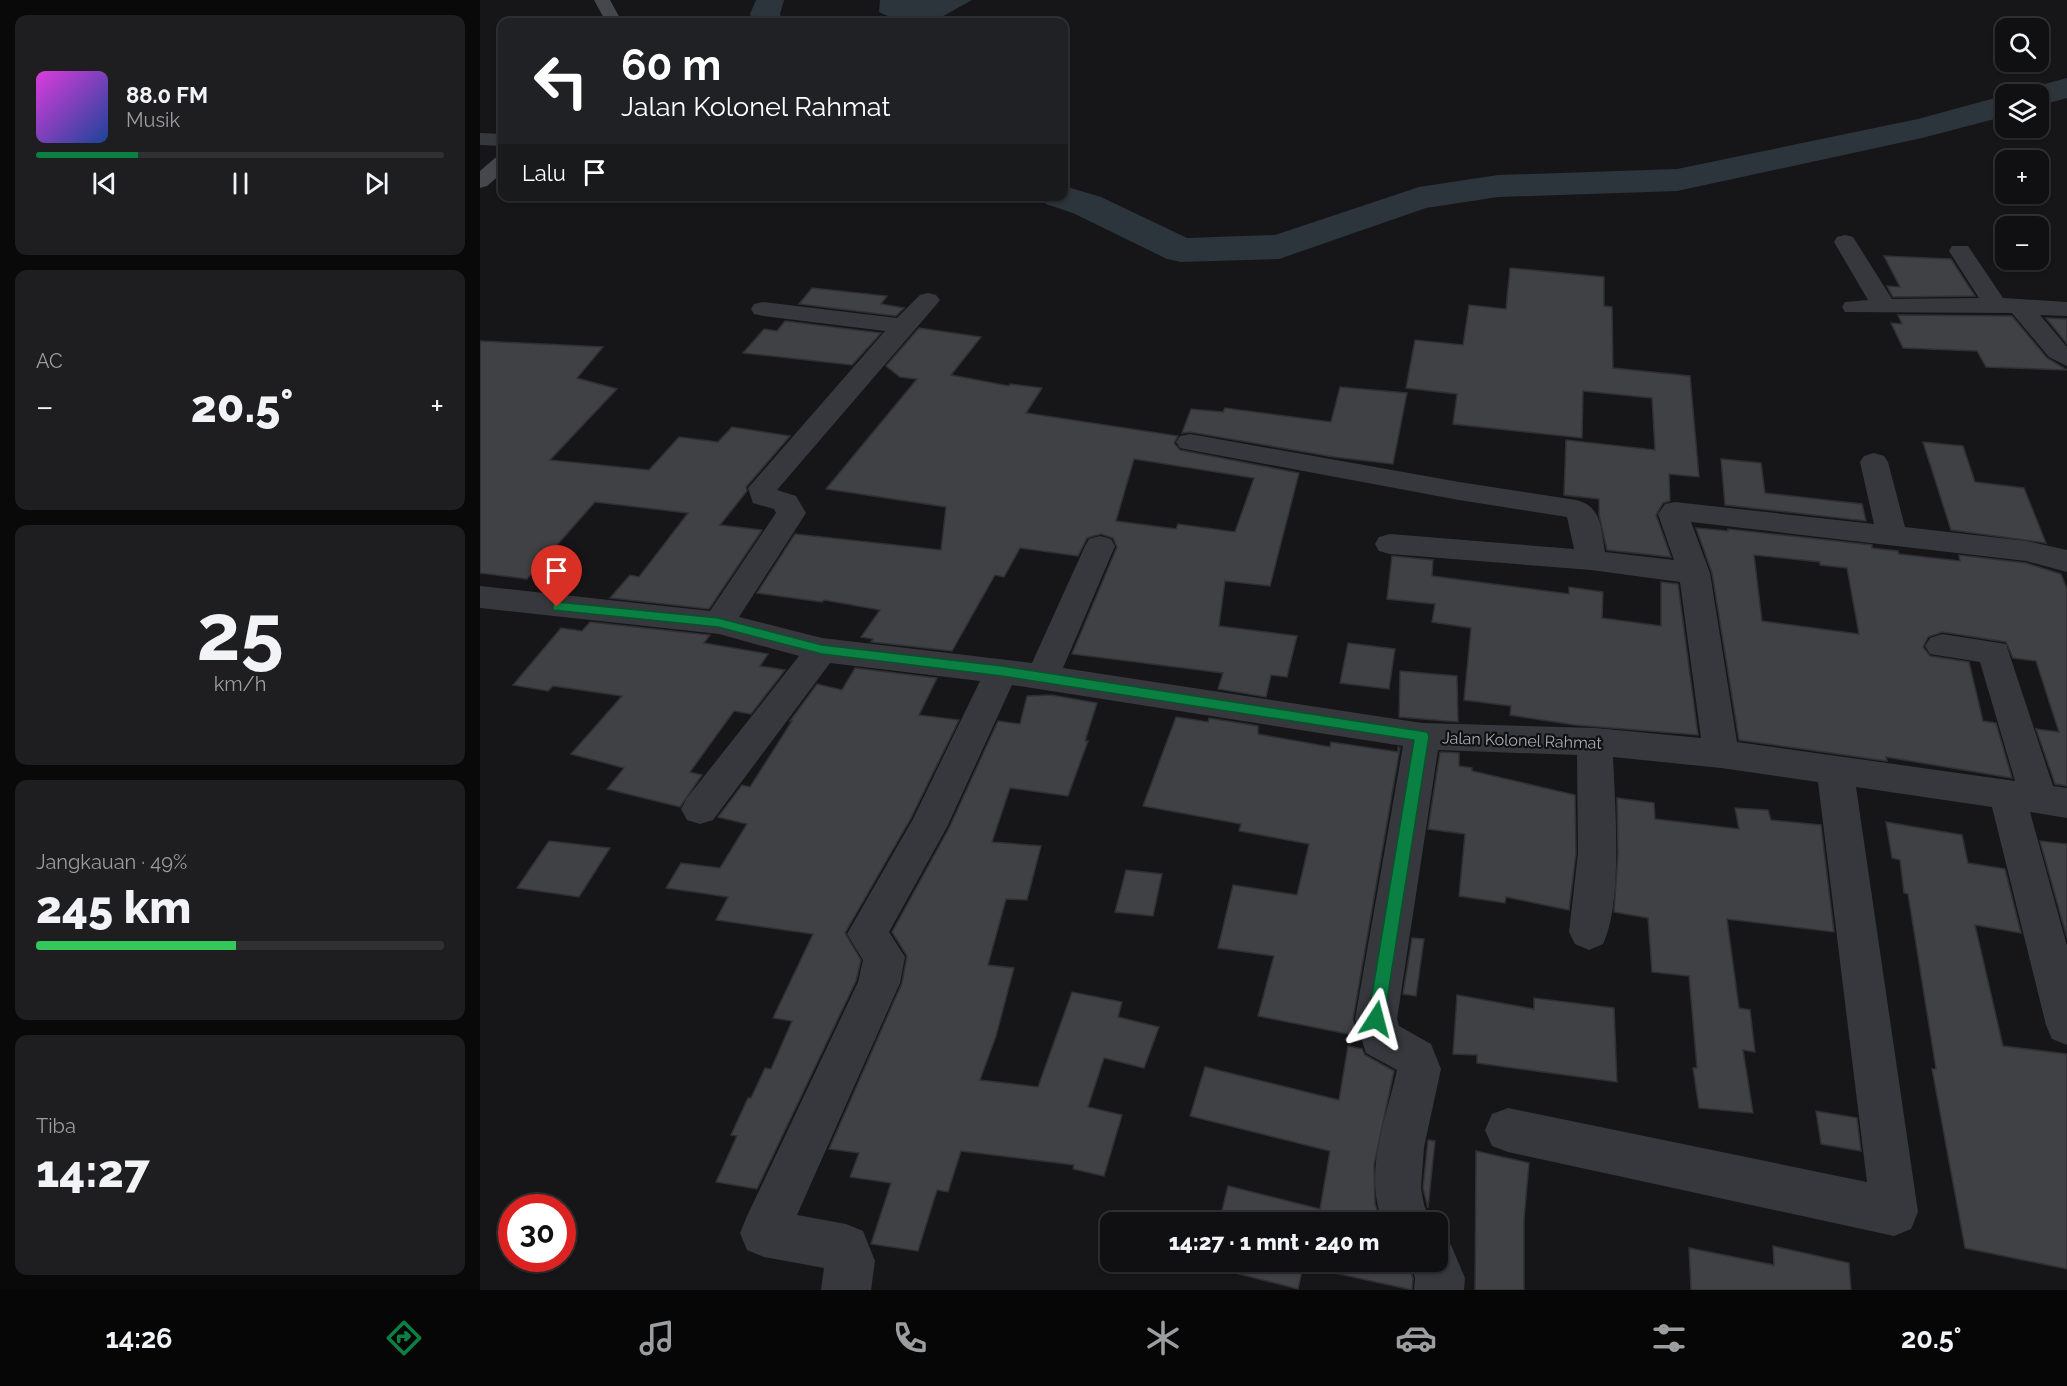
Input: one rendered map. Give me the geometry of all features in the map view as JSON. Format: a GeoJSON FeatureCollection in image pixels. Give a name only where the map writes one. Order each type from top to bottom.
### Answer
{"type":"FeatureCollection","features":[{"type":"Feature","properties":{"kind":"street"},"geometry":{"type":"LineString","coordinates":[[602,0],[612,18]]}},
{"type":"Feature","properties":{"kind":"street"},"geometry":{"type":"LineString","coordinates":[[480,139],[498,140]]}},
{"type":"Feature","properties":{"kind":"street"},"geometry":{"type":"LineString","coordinates":[[480,182],[498,166]]}},
{"type":"Feature","properties":{"kind":"street"},"geometry":{"type":"LineString","coordinates":[[1845,242],[1884,306]]}},
{"type":"Feature","properties":{"kind":"street"},"geometry":{"type":"LineString","coordinates":[[1960,251],[2007,306],[2067,358]]}},
{"type":"Feature","properties":{"kind":"street"},"geometry":{"type":"LineString","coordinates":[[718,623],[791,513],[786,503],[763,497],[762,488],[796,454],[902,326],[928,300]]}},
{"type":"Feature","properties":{"kind":"street"},"geometry":{"type":"LineString","coordinates":[[1854,307],[2007,306],[2067,309]]}},
{"type":"Feature","properties":{"kind":"street"},"geometry":{"type":"LineString","coordinates":[[763,309],[902,326]]}},
{"type":"Feature","properties":{"kind":"street"},"geometry":{"type":"LineString","coordinates":[[1190,442],[1459,491],[1576,509],[1584,516],[1591,560]]}},
{"type":"Feature","properties":{"kind":"street"},"geometry":{"type":"LineString","coordinates":[[1874,462],[1892,535]]}},
{"type":"Feature","properties":{"kind":"street"},"geometry":{"type":"LineString","coordinates":[[1721,754],[1694,573],[1673,514],[1675,511],[2026,551],[2051,555],[2067,562]]}},
{"type":"Feature","properties":{"kind":"street"},"geometry":{"type":"LineString","coordinates":[[1390,544],[1591,560],[1694,573]]}},
{"type":"Feature","properties":{"kind":"street"},"geometry":{"type":"LineString","coordinates":[[1042,678],[1100,546]]}},
{"type":"Feature","properties":{"kind":"street","name":"Jalan Kolonel Rahmat"},"geometry":{"type":"LineString","coordinates":[[480,597],[718,623],[822,650],[1002,671],[1422,736],[1594,742],[1721,754],[2038,798]]}},
{"type":"Feature","properties":{"kind":"street"},"geometry":{"type":"LineString","coordinates":[[1942,646],[1994,652],[2038,798],[2067,1025]]}},
{"type":"Feature","properties":{"kind":"street"},"geometry":{"type":"LineString","coordinates":[[700,809],[822,650]]}},
{"type":"Feature","properties":{"kind":"street"},"geometry":{"type":"LineString","coordinates":[[846,1290],[850,1261],[846,1248],[764,1233],[879,983],[884,957],[867,934],[928,827],[1002,671]]}},
{"type":"Feature","properties":{"kind":"street"},"geometry":{"type":"LineString","coordinates":[[1402,1212],[1398,1204],[1397,1177],[1419,1069],[1416,1058],[1381,1039],[1376,1019],[1422,736]]}},
{"type":"Feature","properties":{"kind":"street"},"geometry":{"type":"LineString","coordinates":[[1589,932],[1596,853],[1594,742]]}},
{"type":"Feature","properties":{"kind":"street"},"geometry":{"type":"LineString","coordinates":[[1508,1130],[1894,1212],[1835,770]]}},
{"type":"Feature","properties":{"kind":"street"},"geometry":{"type":"LineString","coordinates":[[1438,1272],[1440,1290]]}},
{"type":"Feature","properties":{"kind":"shaded area"},"geometry":{"type":"Polygon","coordinates":[[[880,0],[972,0],[939,18],[892,18],[879,12],[880,0]]]}},
{"type":"Feature","properties":{"kind":"building"},"geometry":{"type":"Polygon","coordinates":[[[1884,256],[1951,259],[1975,296],[1893,297],[1887,286],[1900,287],[1884,256]]]}},
{"type":"Feature","properties":{"kind":"building"},"geometry":{"type":"Polygon","coordinates":[[[1510,268],[1604,277],[1604,306],[1612,307],[1613,368],[1690,376],[1699,477],[1669,474],[1670,501],[1663,503],[1656,515],[1671,557],[1607,550],[1599,515],[1599,499],[1564,495],[1566,440],[1655,450],[1652,398],[1583,391],[1582,438],[1453,424],[1457,394],[1406,388],[1415,340],[1463,345],[1469,305],[1506,309],[1510,268]]]}},
{"type":"Feature","properties":{"kind":"building"},"geometry":{"type":"Polygon","coordinates":[[[812,288],[887,296],[881,304],[904,308],[896,316],[799,304],[812,288]]]}},
{"type":"Feature","properties":{"kind":"building"},"geometry":{"type":"Polygon","coordinates":[[[1898,315],[2012,316],[2047,358],[2067,370],[1986,367],[1977,351],[1903,348],[1891,323],[1902,324],[1898,315]]]}},
{"type":"Feature","properties":{"kind":"building"},"geometry":{"type":"Polygon","coordinates":[[[2046,318],[2067,319],[2067,344],[2046,318]]]}},
{"type":"Feature","properties":{"kind":"building"},"geometry":{"type":"Polygon","coordinates":[[[785,321],[881,333],[852,365],[743,353],[764,329],[777,331],[785,321]]]}},
{"type":"Feature","properties":{"kind":"building"},"geometry":{"type":"Polygon","coordinates":[[[919,328],[981,337],[951,375],[1009,386],[1010,384],[1042,388],[1026,413],[1178,436],[1174,443],[1180,450],[1299,473],[1270,586],[1225,581],[1219,626],[1297,636],[1287,677],[1271,675],[1266,697],[1218,689],[1223,673],[1072,654],[1117,547],[1113,538],[1101,534],[1087,538],[1078,556],[1020,548],[1004,577],[995,575],[952,651],[871,642],[873,639],[861,637],[880,610],[824,600],[822,602],[757,593],[795,534],[941,550],[946,507],[826,489],[917,379],[900,377],[886,366],[919,328]],[[1134,459],[1116,521],[1176,529],[1178,524],[1235,532],[1254,478],[1134,459]]]}},
{"type":"Feature","properties":{"kind":"building"},"geometry":{"type":"Polygon","coordinates":[[[480,341],[603,347],[577,378],[617,389],[550,460],[649,470],[679,437],[718,442],[732,427],[790,436],[746,487],[747,491],[720,525],[762,530],[709,609],[610,598],[630,575],[639,577],[688,513],[595,502],[527,579],[480,573],[480,341]]]}},
{"type":"Feature","properties":{"kind":"building"},"geometry":{"type":"Polygon","coordinates":[[[1340,387],[1407,393],[1393,464],[1334,457],[1190,432],[1182,433],[1191,409],[1223,412],[1225,408],[1331,422],[1340,387]]]}},
{"type":"Feature","properties":{"kind":"building"},"geometry":{"type":"Polygon","coordinates":[[[1923,442],[1963,446],[1975,482],[2024,488],[2046,543],[1951,530],[1923,442]]]}},
{"type":"Feature","properties":{"kind":"building"},"geometry":{"type":"Polygon","coordinates":[[[1721,459],[1761,463],[1765,493],[1862,504],[1866,521],[1725,505],[1721,459]]]}},
{"type":"Feature","properties":{"kind":"building"},"geometry":{"type":"Polygon","coordinates":[[[1696,528],[1728,531],[1728,529],[1872,545],[1872,548],[1898,551],[1899,554],[1960,561],[1959,555],[2026,563],[2061,574],[2067,589],[2067,786],[2055,784],[2036,729],[2059,732],[2036,661],[2013,658],[2006,642],[1942,632],[1928,637],[1923,647],[1930,656],[1969,662],[1983,721],[1996,723],[2012,778],[1886,757],[1887,761],[1739,740],[1712,573],[1696,528]],[[1754,555],[1762,621],[1859,634],[1847,568],[1820,565],[1820,562],[1754,555]]]}},
{"type":"Feature","properties":{"kind":"building"},"geometry":{"type":"Polygon","coordinates":[[[1392,556],[1433,560],[1432,576],[1569,594],[1569,587],[1603,592],[1602,618],[1661,626],[1661,582],[1678,584],[1698,735],[1575,725],[1510,715],[1511,706],[1464,700],[1471,628],[1432,622],[1435,604],[1387,599],[1392,556]]]}},
{"type":"Feature","properties":{"kind":"building"},"geometry":{"type":"Polygon","coordinates":[[[590,622],[710,635],[704,643],[768,654],[760,666],[785,670],[751,714],[734,711],[690,772],[702,775],[680,807],[607,789],[624,768],[571,754],[622,696],[553,686],[548,691],[513,685],[561,628],[582,631],[590,622]]]}},
{"type":"Feature","properties":{"kind":"building"},"geometry":{"type":"Polygon","coordinates":[[[1348,643],[1395,649],[1389,689],[1340,683],[1348,643]]]}},
{"type":"Feature","properties":{"kind":"building"},"geometry":{"type":"Polygon","coordinates":[[[855,668],[937,678],[919,715],[959,720],[911,818],[845,933],[861,960],[856,981],[757,1189],[716,1182],[737,1136],[731,1135],[748,1098],[751,1098],[765,1068],[771,1069],[792,1021],[773,1018],[813,934],[716,920],[728,897],[666,888],[681,863],[720,868],[747,824],[718,817],[742,785],[750,787],[792,721],[790,721],[817,684],[842,690],[855,668]]]}},
{"type":"Feature","properties":{"kind":"building"},"geometry":{"type":"Polygon","coordinates":[[[1400,671],[1457,676],[1458,722],[1399,717],[1400,671]]]}},
{"type":"Feature","properties":{"kind":"building"},"geometry":{"type":"Polygon","coordinates":[[[1051,695],[1097,703],[1085,741],[1088,741],[1068,796],[1010,788],[992,842],[1041,846],[1027,900],[1006,899],[988,965],[1014,968],[996,1036],[980,1080],[1038,1087],[1072,992],[1122,1002],[1118,1017],[1159,1027],[1144,1068],[1104,1058],[1088,1107],[1122,1115],[1104,1176],[1073,1169],[1074,1165],[961,1151],[948,1192],[937,1190],[918,1251],[871,1244],[891,1183],[850,1177],[859,1153],[829,1149],[902,983],[907,956],[892,932],[949,828],[998,721],[1020,724],[1027,696],[1051,695]]]}},
{"type":"Feature","properties":{"kind":"building"},"geometry":{"type":"Polygon","coordinates":[[[1176,717],[1208,722],[1209,718],[1258,726],[1258,734],[1330,747],[1331,742],[1398,752],[1398,747],[1400,748],[1353,1019],[1358,1036],[1258,1016],[1274,956],[1218,948],[1233,885],[1297,895],[1309,844],[1239,831],[1241,824],[1143,806],[1176,717]]]}},
{"type":"Feature","properties":{"kind":"building"},"geometry":{"type":"Polygon","coordinates":[[[1440,752],[1459,753],[1459,766],[1472,768],[1472,771],[1575,795],[1576,853],[1569,910],[1506,897],[1505,903],[1459,896],[1465,834],[1428,829],[1440,752]]]}},
{"type":"Feature","properties":{"kind":"building"},"geometry":{"type":"Polygon","coordinates":[[[1617,798],[1654,803],[1655,819],[1739,829],[1735,808],[1768,810],[1771,820],[1821,825],[1834,932],[1727,919],[1739,1008],[1750,1010],[1755,1052],[1743,1050],[1753,1113],[1699,1108],[1693,1068],[1697,1068],[1689,976],[1652,972],[1648,918],[1614,912],[1618,853],[1617,798]]]}},
{"type":"Feature","properties":{"kind":"building"},"geometry":{"type":"Polygon","coordinates":[[[1886,822],[1962,835],[1968,863],[2005,869],[2021,933],[1975,925],[2003,1046],[2067,1054],[2067,1269],[1965,1248],[1932,1069],[1936,1069],[1908,894],[1904,893],[1900,860],[1892,858],[1886,822]]]}},
{"type":"Feature","properties":{"kind":"building"},"geometry":{"type":"Polygon","coordinates":[[[549,841],[610,848],[579,897],[517,888],[549,841]]]}},
{"type":"Feature","properties":{"kind":"building"},"geometry":{"type":"Polygon","coordinates":[[[2040,841],[2067,844],[2067,938],[2040,841]]]}},
{"type":"Feature","properties":{"kind":"building"},"geometry":{"type":"Polygon","coordinates":[[[1126,870],[1162,874],[1153,916],[1115,912],[1126,870]]]}},
{"type":"Feature","properties":{"kind":"building"},"geometry":{"type":"Polygon","coordinates":[[[1412,938],[1424,939],[1416,996],[1403,994],[1412,938]]]}},
{"type":"Feature","properties":{"kind":"building"},"geometry":{"type":"Polygon","coordinates":[[[1457,995],[1534,1009],[1534,998],[1614,1008],[1617,1082],[1477,1063],[1477,1055],[1453,1054],[1457,995]]]}},
{"type":"Feature","properties":{"kind":"building"},"geometry":{"type":"Polygon","coordinates":[[[1348,1046],[1362,1049],[1365,1055],[1394,1071],[1374,1165],[1375,1204],[1378,1212],[1222,1212],[1228,1186],[1320,1209],[1330,1151],[1190,1116],[1205,1067],[1339,1100],[1348,1046]]]}},
{"type":"Feature","properties":{"kind":"building"},"geometry":{"type":"Polygon","coordinates":[[[1816,1111],[1857,1118],[1861,1151],[1821,1144],[1816,1111]]]}},
{"type":"Feature","properties":{"kind":"building"},"geometry":{"type":"Polygon","coordinates":[[[1428,1140],[1435,1141],[1428,1208],[1423,1188],[1428,1140]]]}},
{"type":"Feature","properties":{"kind":"building"},"geometry":{"type":"Polygon","coordinates":[[[1476,1151],[1529,1163],[1524,1219],[1524,1290],[1475,1290],[1476,1151]]]}},
{"type":"Feature","properties":{"kind":"building"},"geometry":{"type":"Polygon","coordinates":[[[1773,1246],[1849,1263],[1851,1290],[1691,1290],[1689,1248],[1774,1265],[1773,1246]]]}},
{"type":"Feature","properties":{"kind":"building"},"geometry":{"type":"Polygon","coordinates":[[[1231,1272],[1302,1272],[1298,1289],[1231,1272]]]}},
{"type":"Feature","properties":{"kind":"building"},"geometry":{"type":"Polygon","coordinates":[[[1330,1272],[1411,1272],[1412,1290],[1330,1272]]]}},
{"type":"Feature","properties":{"kind":"waterway"},"geometry":{"type":"LineString","coordinates":[[766,18],[765,14],[770,0]]}},
{"type":"Feature","properties":{"kind":"waterway"},"geometry":{"type":"LineString","coordinates":[[2049,93],[2067,88]]}},
{"type":"Feature","properties":{"kind":"waterway"},"geometry":{"type":"LineString","coordinates":[[1068,199],[1087,205],[1181,250],[1279,247],[1419,198],[1498,186],[1677,180],[1922,128],[1995,108]]}},
{"type":"Feature","properties":{"kind":"route"},"geometry":{"type":"LineString","coordinates":[[557,607],[718,623],[822,650],[1002,671],[1422,736],[1376,1019]]}}]}
